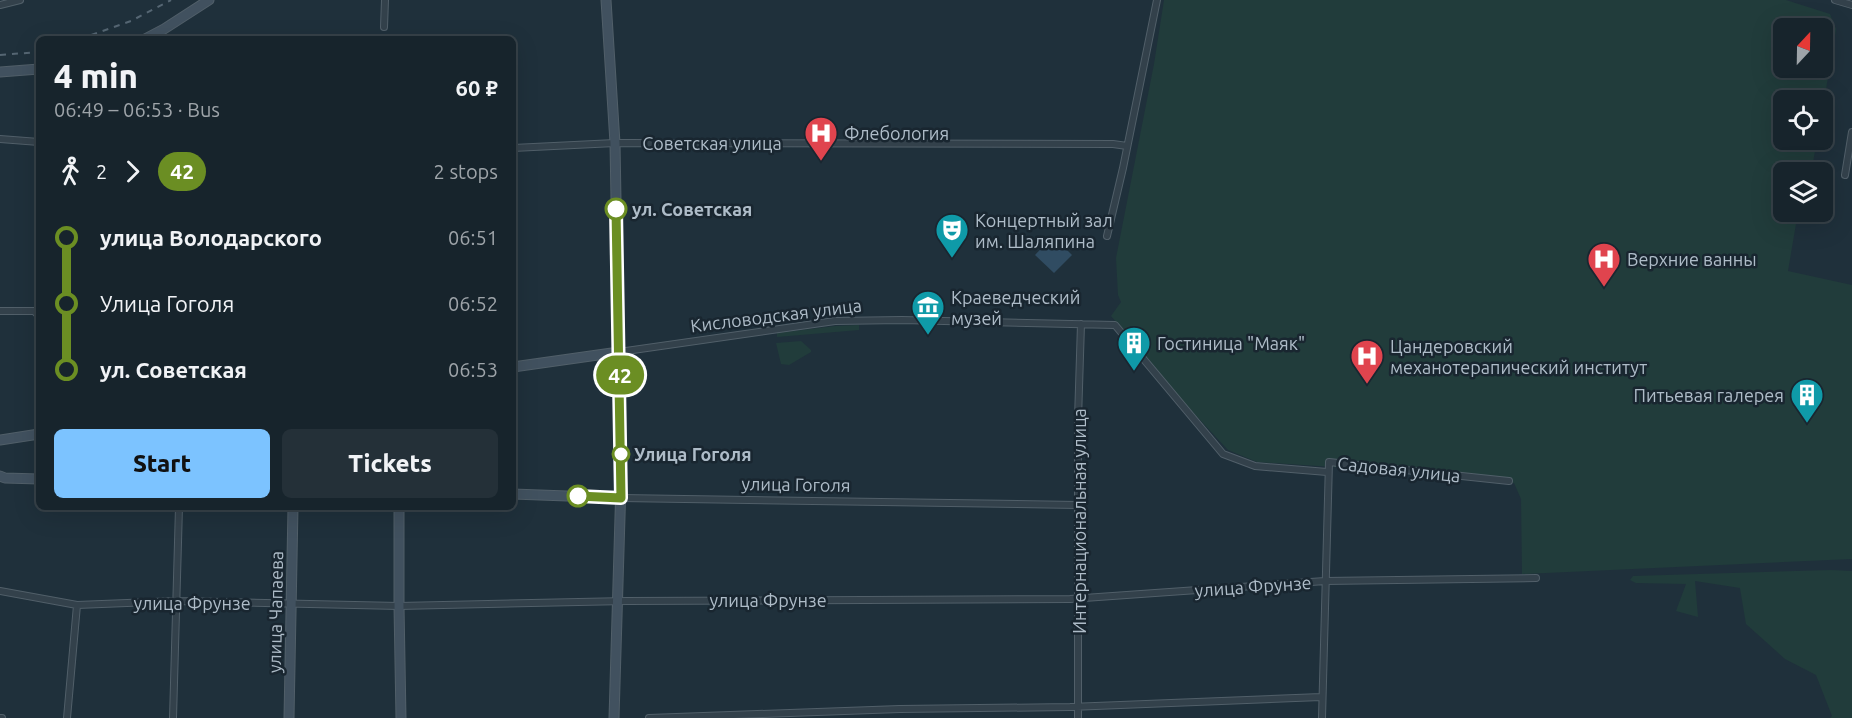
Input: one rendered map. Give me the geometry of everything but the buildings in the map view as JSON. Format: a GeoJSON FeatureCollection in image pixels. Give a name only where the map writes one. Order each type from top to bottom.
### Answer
{"type":"FeatureCollection","features":[{"type":"Feature","properties":{"kind":"street"},"geometry":{"type":"LineString","coordinates":[[0,5],[20,0]]}},
{"type":"Feature","properties":{"kind":"street"},"geometry":{"type":"LineString","coordinates":[[151,36],[209,0]]}},
{"type":"Feature","properties":{"kind":"street"},"geometry":{"type":"LineString","coordinates":[[384,27],[385,0]]}},
{"type":"Feature","properties":{"kind":"street"},"geometry":{"type":"LineString","coordinates":[[606,0],[615,143],[621,498],[614,718]]}},
{"type":"Feature","properties":{"kind":"street"},"geometry":{"type":"LineString","coordinates":[[1107,236],[1157,0]]}},
{"type":"Feature","properties":{"kind":"street"},"geometry":{"type":"LineString","coordinates":[[1835,0],[1852,5]]}},
{"type":"Feature","properties":{"kind":"street"},"geometry":{"type":"LineString","coordinates":[[0,72],[36,69]]}},
{"type":"Feature","properties":{"kind":"street"},"geometry":{"type":"LineString","coordinates":[[1845,175],[1852,132]]}},
{"type":"Feature","properties":{"kind":"street"},"geometry":{"type":"LineString","coordinates":[[0,139],[36,142]]}},
{"type":"Feature","properties":{"kind":"street","name":"Советская улица"},"geometry":{"type":"LineString","coordinates":[[516,148],[615,143],[1113,144],[1127,146]]}},
{"type":"Feature","properties":{"kind":"street"},"geometry":{"type":"LineString","coordinates":[[0,311],[34,311],[36,313]]}},
{"type":"Feature","properties":{"kind":"street","name":"Кисловодская улица"},"geometry":{"type":"LineString","coordinates":[[516,367],[835,321],[907,320],[1115,325],[1223,454],[1255,466],[1327,472]]}},
{"type":"Feature","properties":{"kind":"street","name":"Интернациональная улица"},"geometry":{"type":"LineString","coordinates":[[1078,718],[1081,324]]}},
{"type":"Feature","properties":{"kind":"street"},"geometry":{"type":"LineString","coordinates":[[1,441],[36,435]]}},
{"type":"Feature","properties":{"kind":"street","name":"Садовая улица"},"geometry":{"type":"LineString","coordinates":[[1322,718],[1329,462],[1509,481]]}},
{"type":"Feature","properties":{"kind":"street"},"geometry":{"type":"LineString","coordinates":[[2,476],[36,479]]}},
{"type":"Feature","properties":{"kind":"street","name":"улица Гоголя"},"geometry":{"type":"LineString","coordinates":[[516,494],[621,498],[1078,505]]}},
{"type":"Feature","properties":{"kind":"street"},"geometry":{"type":"LineString","coordinates":[[173,718],[179,510]]}},
{"type":"Feature","properties":{"kind":"street","name":"улица Чапаева"},"geometry":{"type":"LineString","coordinates":[[290,718],[293,510]]}},
{"type":"Feature","properties":{"kind":"street"},"geometry":{"type":"LineString","coordinates":[[399,510],[401,718]]}},
{"type":"Feature","properties":{"kind":"street","name":"улица Фрунзе"},"geometry":{"type":"LineString","coordinates":[[0,591],[77,605],[177,601],[399,606],[618,601],[1079,598],[1325,581],[1536,578]]}},
{"type":"Feature","properties":{"kind":"street"},"geometry":{"type":"LineString","coordinates":[[67,718],[77,605]]}},
{"type":"Feature","properties":{"kind":"street"},"geometry":{"type":"LineString","coordinates":[[649,718],[1321,697]]}},
{"type":"Feature","properties":{"kind":"green space"},"geometry":{"type":"Polygon","coordinates":[[[1164,0],[1786,0],[1830,14],[1832,18],[1773,18],[1773,78],[1828,78],[1826,90],[1773,90],[1773,150],[1815,150],[1813,162],[1773,162],[1773,222],[1796,222],[1788,271],[1852,285],[1852,559],[1522,574],[1521,499],[1514,483],[1257,462],[1228,450],[1111,316],[1121,302],[1118,295],[1116,258],[1154,64],[1164,0]]]}},
{"type":"Feature","properties":{"kind":"green space"},"geometry":{"type":"Polygon","coordinates":[[[1833,22],[1836,29],[1833,47],[1833,22]]]}},
{"type":"Feature","properties":{"kind":"green space"},"geometry":{"type":"Polygon","coordinates":[[[859,325],[859,330],[777,337],[777,333],[859,325]]]}},
{"type":"Feature","properties":{"kind":"green space"},"geometry":{"type":"Polygon","coordinates":[[[801,341],[811,352],[789,365],[781,364],[776,343],[801,341]]]}},
{"type":"Feature","properties":{"kind":"green space"},"geometry":{"type":"Polygon","coordinates":[[[1852,571],[1852,718],[1830,718],[1832,716],[1816,675],[1785,659],[1746,624],[1740,588],[1695,581],[1698,617],[1676,611],[1686,584],[1636,583],[1630,580],[1633,576],[1852,571]]]}},
{"type":"Feature","properties":{"kind":"water"},"geometry":{"type":"Polygon","coordinates":[[[1053,236],[1072,255],[1054,273],[1035,255],[1053,236]]]}},
{"type":"Feature","properties":{"kind":"railway"},"geometry":{"type":"LineString","coordinates":[[88,36],[131,21],[171,0]]}},
{"type":"Feature","properties":{"kind":"railway"},"geometry":{"type":"LineString","coordinates":[[0,55],[36,52]]}},
{"type":"Feature","properties":{"kind":"bus line","name":"42"},"geometry":{"type":"LineString","coordinates":[[578,496],[621,498],[616,209]]}},
{"type":"Feature","properties":{"kind":"place","name":"Флебология"},"geometry":{"type":"Point","coordinates":[821,162]}},
{"type":"Feature","properties":{"kind":"place","name":"ул. Советская"},"geometry":{"type":"Point","coordinates":[616,209]}},
{"type":"Feature","properties":{"kind":"place","name":"Концертный зал им. Шаляпина"},"geometry":{"type":"Point","coordinates":[952,259]}},
{"type":"Feature","properties":{"kind":"place","name":"Верхние ванны"},"geometry":{"type":"Point","coordinates":[1604,288]}},
{"type":"Feature","properties":{"kind":"place","name":"Краеведческий музей"},"geometry":{"type":"Point","coordinates":[928,336]}},
{"type":"Feature","properties":{"kind":"place","name":"Гостиница \"Маяк\""},"geometry":{"type":"Point","coordinates":[1134,372]}},
{"type":"Feature","properties":{"kind":"place","name":"Цандеровский механотерапический институт"},"geometry":{"type":"Point","coordinates":[1367,385]}},
{"type":"Feature","properties":{"kind":"place","name":"Питьевая галерея"},"geometry":{"type":"Point","coordinates":[1807,424]}},
{"type":"Feature","properties":{"kind":"place","name":"Улица Гоголя"},"geometry":{"type":"Point","coordinates":[621,454]}}]}
